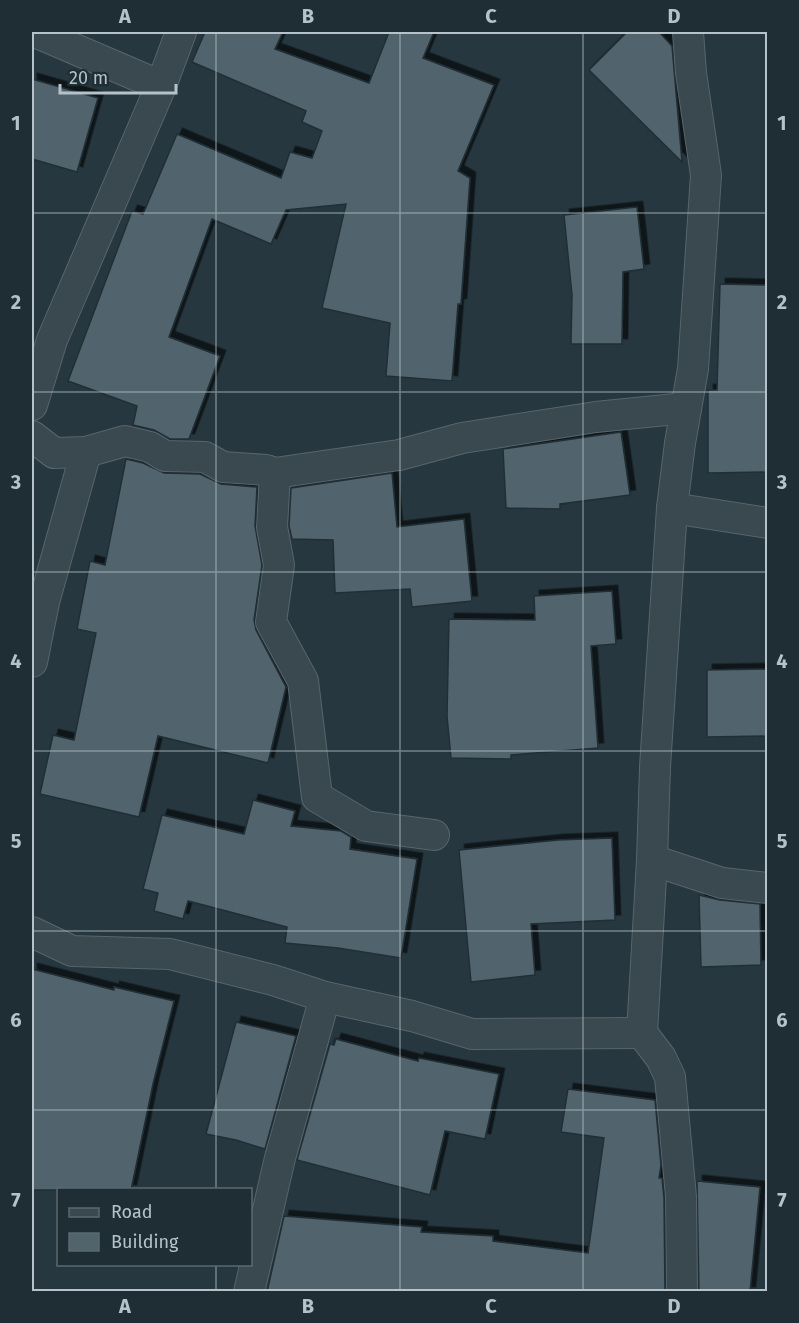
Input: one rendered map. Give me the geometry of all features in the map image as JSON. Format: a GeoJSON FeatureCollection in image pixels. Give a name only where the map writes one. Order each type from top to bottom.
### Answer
{"type":"FeatureCollection","features":[{"type":"Feature","properties":{"kind":"street"},"geometry":{"type":"LineString","coordinates":[[35,32],[161,86]]}},
{"type":"Feature","properties":{"kind":"street"},"geometry":{"type":"LineString","coordinates":[[32,405],[52,340],[161,86],[181,32]]}},
{"type":"Feature","properties":{"kind":"street"},"geometry":{"type":"LineString","coordinates":[[682,1292],[681,1197],[670,1077],[661,1058],[642,1034],[655,767],[672,508],[693,369],[706,175],[691,73],[688,32]]}},
{"type":"Feature","properties":{"kind":"street"},"geometry":{"type":"LineString","coordinates":[[32,436],[54,453],[86,452],[125,441],[150,447],[165,456],[205,457],[223,467],[266,470],[275,473],[399,455],[462,438],[596,417],[686,408]]}},
{"type":"Feature","properties":{"kind":"street"},"geometry":{"type":"LineString","coordinates":[[32,662],[38,601],[86,452]]}},
{"type":"Feature","properties":{"kind":"street"},"geometry":{"type":"LineString","coordinates":[[275,473],[272,527],[279,565],[271,622],[303,681],[317,797],[366,826],[434,835]]}},
{"type":"Feature","properties":{"kind":"street"},"geometry":{"type":"LineString","coordinates":[[672,508],[768,523]]}},
{"type":"Feature","properties":{"kind":"street"},"geometry":{"type":"LineString","coordinates":[[652,860],[722,884],[768,888]]}},
{"type":"Feature","properties":{"kind":"street"},"geometry":{"type":"LineString","coordinates":[[32,932],[72,951],[170,954],[273,980],[325,997],[411,1016],[472,1034],[642,1034]]}},
{"type":"Feature","properties":{"kind":"street"},"geometry":{"type":"LineString","coordinates":[[249,1292],[280,1158],[325,997]]}},
{"type":"Feature","properties":{"kind":"building"},"geometry":{"type":"Polygon","coordinates":[[[205,32],[283,32],[275,49],[369,83],[389,32],[434,32],[423,58],[494,85],[458,171],[470,178],[461,304],[458,304],[452,381],[386,376],[390,323],[322,308],[346,204],[286,210],[271,244],[212,219],[169,337],[220,356],[189,439],[170,439],[154,430],[133,425],[137,406],[68,381],[132,211],[143,214],[177,134],[281,178],[290,152],[312,158],[322,131],[302,122],[306,111],[192,62],[205,32]]]}},
{"type":"Feature","properties":{"kind":"building"},"geometry":{"type":"Polygon","coordinates":[[[627,32],[659,32],[672,46],[682,162],[589,70],[627,32]]]}},
{"type":"Feature","properties":{"kind":"building"},"geometry":{"type":"Polygon","coordinates":[[[32,79],[98,98],[77,172],[32,159],[32,79]]]}},
{"type":"Feature","properties":{"kind":"building"},"geometry":{"type":"Polygon","coordinates":[[[637,207],[644,269],[623,272],[622,344],[571,344],[572,295],[564,215],[637,207]]]}},
{"type":"Feature","properties":{"kind":"building"},"geometry":{"type":"Polygon","coordinates":[[[720,284],[768,285],[768,472],[708,473],[708,390],[717,390],[720,284]]]}},
{"type":"Feature","properties":{"kind":"building"},"geometry":{"type":"Polygon","coordinates":[[[621,432],[630,495],[560,504],[560,509],[506,508],[503,449],[621,432]]]}},
{"type":"Feature","properties":{"kind":"building"},"geometry":{"type":"Polygon","coordinates":[[[126,459],[143,463],[164,473],[200,474],[221,484],[257,487],[255,526],[262,565],[254,620],[256,630],[286,687],[268,763],[158,736],[139,817],[40,794],[53,735],[74,740],[96,633],[77,629],[90,561],[105,565],[126,459]]]}},
{"type":"Feature","properties":{"kind":"building"},"geometry":{"type":"Polygon","coordinates":[[[392,473],[397,527],[464,519],[472,601],[412,607],[410,589],[335,593],[333,540],[292,539],[289,526],[291,488],[392,473]]]}},
{"type":"Feature","properties":{"kind":"building"},"geometry":{"type":"Polygon","coordinates":[[[612,591],[616,644],[591,646],[598,748],[511,755],[511,759],[451,758],[447,716],[449,619],[535,620],[534,596],[612,591]]]}},
{"type":"Feature","properties":{"kind":"building"},"geometry":{"type":"Polygon","coordinates":[[[768,669],[768,736],[707,737],[707,670],[768,669]]]}},
{"type":"Feature","properties":{"kind":"building"},"geometry":{"type":"Polygon","coordinates":[[[253,800],[295,811],[291,826],[341,831],[351,837],[350,849],[417,859],[401,958],[338,948],[285,943],[287,927],[188,901],[183,919],[154,911],[158,893],[143,889],[162,815],[244,834],[253,800]]]}},
{"type":"Feature","properties":{"kind":"building"},"geometry":{"type":"Polygon","coordinates":[[[612,838],[615,920],[531,924],[535,975],[471,982],[459,850],[558,840],[612,838]]]}},
{"type":"Feature","properties":{"kind":"building"},"geometry":{"type":"Polygon","coordinates":[[[699,895],[720,900],[760,904],[761,965],[701,967],[699,895]]]}},
{"type":"Feature","properties":{"kind":"building"},"geometry":{"type":"Polygon","coordinates":[[[32,969],[114,990],[114,987],[174,1001],[153,1084],[131,1188],[32,1190],[32,969]]]}},
{"type":"Feature","properties":{"kind":"building"},"geometry":{"type":"Polygon","coordinates":[[[236,1022],[296,1036],[265,1149],[206,1134],[236,1022]]]}},
{"type":"Feature","properties":{"kind":"building"},"geometry":{"type":"Polygon","coordinates":[[[336,1039],[418,1061],[419,1058],[499,1074],[485,1139],[445,1131],[430,1195],[297,1160],[330,1044],[334,1045],[336,1039]]]}},
{"type":"Feature","properties":{"kind":"building"},"geometry":{"type":"Polygon","coordinates":[[[568,1089],[655,1100],[661,1165],[659,1178],[662,1178],[664,1198],[665,1292],[267,1292],[284,1216],[422,1227],[421,1232],[493,1236],[493,1241],[588,1253],[604,1138],[561,1132],[568,1089]]]}},
{"type":"Feature","properties":{"kind":"building"},"geometry":{"type":"Polygon","coordinates":[[[697,1181],[760,1187],[750,1292],[699,1292],[697,1181]]]}}]}
